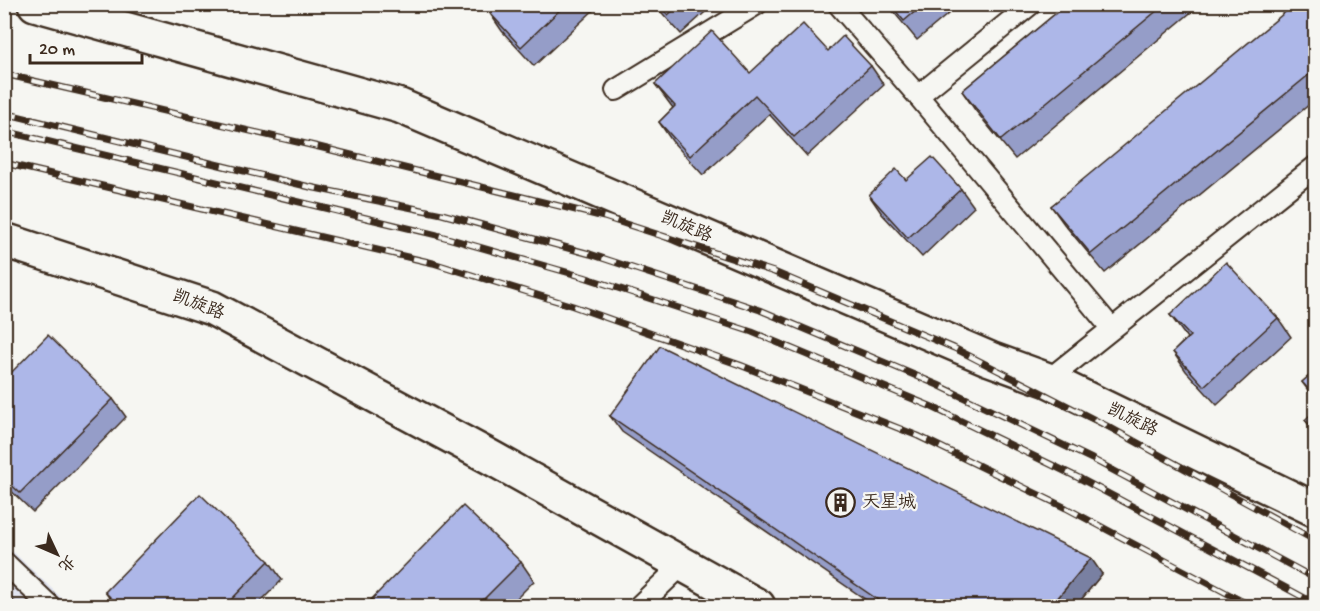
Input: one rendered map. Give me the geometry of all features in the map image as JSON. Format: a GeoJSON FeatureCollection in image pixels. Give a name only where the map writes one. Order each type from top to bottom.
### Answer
{"type":"FeatureCollection","features":[{"type":"Feature","properties":{"kind":"street","name":"凯旋路"},"geometry":{"type":"LineString","coordinates":[[35,4],[400,106],[990,359],[1048,380],[1316,510]]}},
{"type":"Feature","properties":{"kind":"street","name":"凯旋路"},"geometry":{"type":"LineString","coordinates":[[4,240],[212,308],[490,457],[758,606]]}},
{"type":"Feature","properties":{"kind":"lane"},"geometry":{"type":"LineString","coordinates":[[616,90],[757,4]]}},
{"type":"Feature","properties":{"kind":"lane"},"geometry":{"type":"LineString","coordinates":[[838,4],[918,96],[1112,329]]}},
{"type":"Feature","properties":{"kind":"lane"},"geometry":{"type":"LineString","coordinates":[[918,96],[1031,4]]}},
{"type":"Feature","properties":{"kind":"lane"},"geometry":{"type":"LineString","coordinates":[[1048,380],[1316,166]]}},
{"type":"Feature","properties":{"kind":"lane"},"geometry":{"type":"LineString","coordinates":[[4,562],[50,606]]}},
{"type":"Feature","properties":{"kind":"lane"},"geometry":{"type":"LineString","coordinates":[[639,606],[683,564]]}},
{"type":"Feature","properties":{"kind":"shaded area"},"geometry":{"type":"Polygon","coordinates":[[[5,544],[70,606],[5,606],[5,544]]]}},
{"type":"Feature","properties":{"kind":"building"},"geometry":{"type":"Polygon","coordinates":[[[497,4],[566,4],[521,47],[489,12],[497,4]]]}},
{"type":"Feature","properties":{"kind":"building"},"geometry":{"type":"Polygon","coordinates":[[[658,4],[680,4],[668,15],[658,4]]]}},
{"type":"Feature","properties":{"kind":"building"},"geometry":{"type":"Polygon","coordinates":[[[890,4],[924,4],[904,21],[890,4]]]}},
{"type":"Feature","properties":{"kind":"building"},"geometry":{"type":"Polygon","coordinates":[[[1067,4],[1165,4],[1001,140],[962,91],[1067,4]]]}},
{"type":"Feature","properties":{"kind":"building"},"geometry":{"type":"Polygon","coordinates":[[[1295,4],[1316,4],[1316,69],[1091,254],[1051,206],[1295,4]]]}},
{"type":"Feature","properties":{"kind":"building"},"geometry":{"type":"Polygon","coordinates":[[[803,24],[828,51],[843,36],[871,66],[794,137],[755,95],[690,156],[659,122],[675,106],[655,84],[712,31],[750,73],[803,24]]]}},
{"type":"Feature","properties":{"kind":"building"},"geometry":{"type":"Polygon","coordinates":[[[932,157],[961,189],[908,238],[869,195],[896,169],[906,180],[932,157]]]}},
{"type":"Feature","properties":{"kind":"building"},"geometry":{"type":"Polygon","coordinates":[[[1226,262],[1278,318],[1204,386],[1173,352],[1190,336],[1170,315],[1226,262]]]}},
{"type":"Feature","properties":{"kind":"building"},"geometry":{"type":"Polygon","coordinates":[[[48,335],[113,399],[20,493],[4,478],[4,380],[48,335]]]}},
{"type":"Feature","properties":{"kind":"building","name":"天星城"},"geometry":{"type":"Polygon","coordinates":[[[660,346],[1091,558],[1051,606],[887,606],[610,416],[660,346]]]}},
{"type":"Feature","properties":{"kind":"building"},"geometry":{"type":"Polygon","coordinates":[[[1316,370],[1316,397],[1302,382],[1316,370]]]}},
{"type":"Feature","properties":{"kind":"building"},"geometry":{"type":"Polygon","coordinates":[[[1316,410],[1316,431],[1305,420],[1316,410]]]}},
{"type":"Feature","properties":{"kind":"building"},"geometry":{"type":"Polygon","coordinates":[[[200,494],[269,561],[225,606],[119,606],[105,592],[200,494]]]}},
{"type":"Feature","properties":{"kind":"building"},"geometry":{"type":"Polygon","coordinates":[[[463,506],[521,562],[477,606],[365,606],[463,506]]]}},
{"type":"Feature","properties":{"kind":"building"},"geometry":{"type":"Polygon","coordinates":[[[4,592],[19,606],[4,606],[4,592]]]}},
{"type":"Feature","properties":{"kind":"railway"},"geometry":{"type":"LineString","coordinates":[[4,74],[319,147],[604,217],[774,272],[954,348],[1109,427],[1316,541]]}},
{"type":"Feature","properties":{"kind":"railway"},"geometry":{"type":"LineString","coordinates":[[4,113],[310,187],[442,214],[590,254],[760,310],[938,385],[1092,459],[1316,579]]}},
{"type":"Feature","properties":{"kind":"railway"},"geometry":{"type":"LineString","coordinates":[[4,131],[437,235],[584,277],[752,332],[930,406],[1081,479],[1316,604]]}},
{"type":"Feature","properties":{"kind":"railway"},"geometry":{"type":"LineString","coordinates":[[4,163],[433,263],[573,306],[740,365],[918,436],[1066,508],[1251,606]]}},
{"type":"Feature","properties":{"kind":"place","name":"天星城"},"geometry":{"type":"Point","coordinates":[841,503]}}]}
